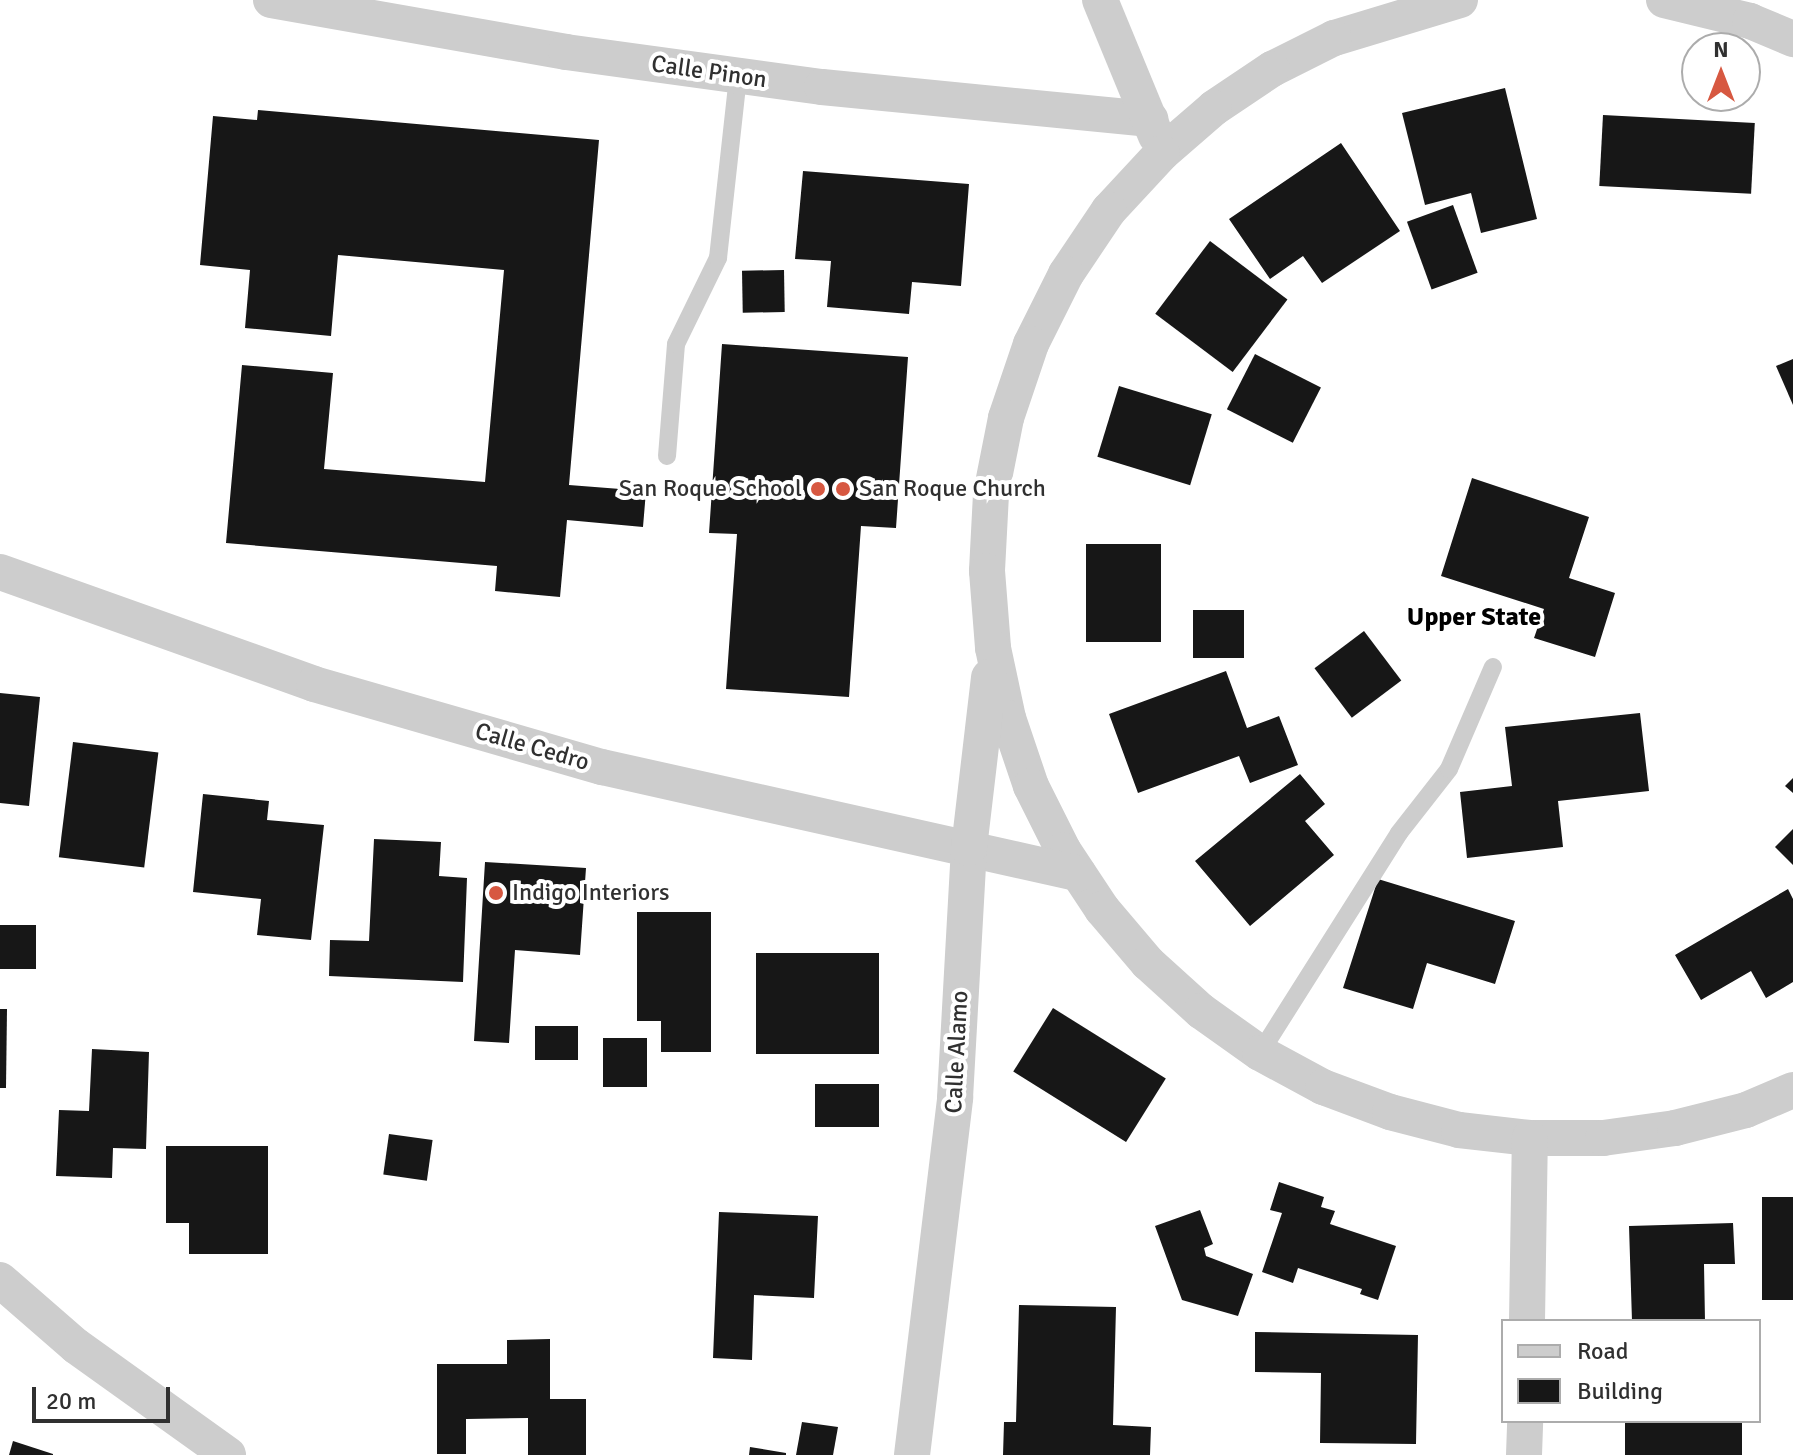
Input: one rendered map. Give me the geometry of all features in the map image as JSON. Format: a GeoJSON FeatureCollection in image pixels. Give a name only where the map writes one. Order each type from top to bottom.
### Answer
{"type":"FeatureCollection","features":[{"type":"Feature","properties":{"kind":"street","name":"Calle Pinon"},"geometry":{"type":"LineString","coordinates":[[271,0],[566,52],[738,76],[1150,119]]}},
{"type":"Feature","properties":{"kind":"street"},"geometry":{"type":"LineString","coordinates":[[1100,0],[1162,153]]}},
{"type":"Feature","properties":{"kind":"street"},"geometry":{"type":"LineString","coordinates":[[1460,0],[1400,14],[1285,63],[1214,108],[1162,153],[1109,210],[1066,274],[1031,344],[1011,403],[991,494],[987,571],[993,648],[1008,718],[1031,786],[1078,873],[1148,963],[1201,1011],[1260,1053],[1323,1087],[1390,1112],[1459,1130],[1530,1138],[1603,1138],[1675,1128],[1746,1110],[1793,1090]]}},
{"type":"Feature","properties":{"kind":"street"},"geometry":{"type":"LineString","coordinates":[[1664,0],[1750,21],[1793,39]]}},
{"type":"Feature","properties":{"kind":"street","name":"Calle Cedro"},"geometry":{"type":"LineString","coordinates":[[0,572],[314,684],[572,758],[1078,873]]}},
{"type":"Feature","properties":{"kind":"street","name":"Calle Alamo"},"geometry":{"type":"LineString","coordinates":[[912,1455],[955,1098],[969,848],[993,648]]}},
{"type":"Feature","properties":{"kind":"street"},"geometry":{"type":"LineString","coordinates":[[1527,1319],[1530,1138]]}},
{"type":"Feature","properties":{"kind":"street"},"geometry":{"type":"LineString","coordinates":[[0,1280],[76,1346],[228,1455]]}},
{"type":"Feature","properties":{"kind":"street"},"geometry":{"type":"LineString","coordinates":[[1524,1455],[1525,1423]]}},
{"type":"Feature","properties":{"kind":"lane"},"geometry":{"type":"LineString","coordinates":[[667,456],[676,344],[718,258],[738,76]]}},
{"type":"Feature","properties":{"kind":"lane"},"geometry":{"type":"LineString","coordinates":[[1260,1053],[1399,833],[1449,769],[1493,667]]}},
{"type":"Feature","properties":{"kind":"building"},"geometry":{"type":"Polygon","coordinates":[[[1505,88],[1537,219],[1481,233],[1471,193],[1425,205],[1402,113],[1505,88]]]}},
{"type":"Feature","properties":{"kind":"building"},"geometry":{"type":"Polygon","coordinates":[[[258,110],[599,140],[569,485],[646,491],[643,527],[567,520],[560,597],[495,591],[497,566],[226,543],[242,365],[333,373],[324,469],[485,482],[504,270],[338,255],[331,336],[245,328],[250,270],[200,265],[213,116],[257,120],[258,110]]]}},
{"type":"Feature","properties":{"kind":"building"},"geometry":{"type":"Polygon","coordinates":[[[1603,115],[1755,123],[1751,194],[1599,186],[1603,115]]]}},
{"type":"Feature","properties":{"kind":"building"},"geometry":{"type":"Polygon","coordinates":[[[1341,143],[1400,231],[1322,283],[1303,256],[1270,279],[1229,219],[1341,143]]]}},
{"type":"Feature","properties":{"kind":"building"},"geometry":{"type":"Polygon","coordinates":[[[803,171],[969,184],[961,286],[912,282],[909,314],[827,307],[831,261],[795,259],[803,171]]]}},
{"type":"Feature","properties":{"kind":"building"},"geometry":{"type":"Polygon","coordinates":[[[1453,205],[1478,273],[1432,289],[1407,222],[1453,205]]]}},
{"type":"Feature","properties":{"kind":"building"},"geometry":{"type":"Polygon","coordinates":[[[1210,241],[1287,299],[1233,372],[1155,314],[1210,241]]]}},
{"type":"Feature","properties":{"kind":"building"},"geometry":{"type":"Polygon","coordinates":[[[784,270],[785,312],[743,313],[742,271],[784,270]]]}},
{"type":"Feature","properties":{"kind":"building"},"geometry":{"type":"Polygon","coordinates":[[[722,344],[908,357],[896,528],[861,526],[849,697],[726,689],[737,534],[709,533],[722,344]]]}},
{"type":"Feature","properties":{"kind":"building"},"geometry":{"type":"Polygon","coordinates":[[[1255,354],[1321,388],[1293,443],[1227,409],[1255,354]]]}},
{"type":"Feature","properties":{"kind":"building"},"geometry":{"type":"Polygon","coordinates":[[[1793,359],[1793,405],[1776,366],[1793,359]]]}},
{"type":"Feature","properties":{"kind":"building"},"geometry":{"type":"Polygon","coordinates":[[[1119,386],[1212,414],[1190,485],[1097,457],[1119,386]]]}},
{"type":"Feature","properties":{"kind":"building"},"geometry":{"type":"Polygon","coordinates":[[[1472,478],[1589,517],[1569,578],[1615,593],[1595,657],[1534,638],[1544,609],[1441,576],[1472,478]]]}},
{"type":"Feature","properties":{"kind":"building"},"geometry":{"type":"Polygon","coordinates":[[[1086,544],[1161,544],[1161,642],[1086,642],[1086,544]]]}},
{"type":"Feature","properties":{"kind":"building"},"geometry":{"type":"Polygon","coordinates":[[[1193,610],[1244,610],[1244,658],[1193,658],[1193,610]]]}},
{"type":"Feature","properties":{"kind":"building"},"geometry":{"type":"Polygon","coordinates":[[[1364,631],[1401,681],[1352,718],[1314,668],[1364,631]]]}},
{"type":"Feature","properties":{"kind":"building"},"geometry":{"type":"Polygon","coordinates":[[[1226,671],[1247,728],[1279,716],[1298,765],[1250,783],[1239,756],[1138,793],[1109,714],[1226,671]]]}},
{"type":"Feature","properties":{"kind":"building"},"geometry":{"type":"Polygon","coordinates":[[[0,693],[40,697],[29,806],[0,803],[0,693]]]}},
{"type":"Feature","properties":{"kind":"building"},"geometry":{"type":"Polygon","coordinates":[[[1640,713],[1649,791],[1558,801],[1563,847],[1467,858],[1460,792],[1512,786],[1505,727],[1640,713]]]}},
{"type":"Feature","properties":{"kind":"building"},"geometry":{"type":"Polygon","coordinates":[[[73,742],[158,752],[144,868],[59,857],[73,742]]]}},
{"type":"Feature","properties":{"kind":"building"},"geometry":{"type":"Polygon","coordinates":[[[1300,774],[1325,804],[1305,821],[1334,855],[1250,926],[1195,861],[1300,774]]]}},
{"type":"Feature","properties":{"kind":"building"},"geometry":{"type":"Polygon","coordinates":[[[1793,778],[1793,793],[1785,786],[1793,778]]]}},
{"type":"Feature","properties":{"kind":"building"},"geometry":{"type":"Polygon","coordinates":[[[203,794],[269,801],[267,820],[324,825],[311,940],[257,935],[261,899],[193,892],[203,794]]]}},
{"type":"Feature","properties":{"kind":"building"},"geometry":{"type":"Polygon","coordinates":[[[1793,829],[1793,865],[1775,847],[1793,829]]]}},
{"type":"Feature","properties":{"kind":"building"},"geometry":{"type":"Polygon","coordinates":[[[374,839],[441,842],[439,876],[467,878],[463,982],[329,976],[330,940],[369,941],[374,839]]]}},
{"type":"Feature","properties":{"kind":"building"},"geometry":{"type":"Polygon","coordinates":[[[485,862],[586,868],[580,955],[515,950],[509,1043],[474,1041],[485,862]]]}},
{"type":"Feature","properties":{"kind":"building"},"geometry":{"type":"Polygon","coordinates":[[[1378,879],[1515,921],[1495,984],[1427,963],[1413,1009],[1343,988],[1378,879]]]}},
{"type":"Feature","properties":{"kind":"building"},"geometry":{"type":"Polygon","coordinates":[[[1788,889],[1793,899],[1793,982],[1766,998],[1751,971],[1701,1000],[1675,955],[1788,889]]]}},
{"type":"Feature","properties":{"kind":"building"},"geometry":{"type":"Polygon","coordinates":[[[637,912],[711,912],[711,1052],[661,1052],[661,1021],[637,1021],[637,912]]]}},
{"type":"Feature","properties":{"kind":"building"},"geometry":{"type":"Polygon","coordinates":[[[0,925],[36,925],[36,969],[0,969],[0,925]]]}},
{"type":"Feature","properties":{"kind":"building"},"geometry":{"type":"Polygon","coordinates":[[[756,953],[879,953],[879,1054],[756,1054],[756,953]]]}},
{"type":"Feature","properties":{"kind":"building"},"geometry":{"type":"Polygon","coordinates":[[[1053,1008],[1166,1078],[1126,1142],[1013,1072],[1053,1008]]]}},
{"type":"Feature","properties":{"kind":"building"},"geometry":{"type":"Polygon","coordinates":[[[0,1009],[7,1009],[6,1088],[0,1088],[0,1009]]]}},
{"type":"Feature","properties":{"kind":"building"},"geometry":{"type":"Polygon","coordinates":[[[535,1026],[578,1026],[578,1060],[535,1060],[535,1026]]]}},
{"type":"Feature","properties":{"kind":"building"},"geometry":{"type":"Polygon","coordinates":[[[603,1038],[647,1038],[647,1087],[603,1087],[603,1038]]]}},
{"type":"Feature","properties":{"kind":"building"},"geometry":{"type":"Polygon","coordinates":[[[92,1049],[149,1052],[146,1149],[113,1148],[112,1178],[56,1176],[59,1110],[89,1111],[92,1049]]]}},
{"type":"Feature","properties":{"kind":"building"},"geometry":{"type":"Polygon","coordinates":[[[815,1084],[879,1084],[879,1127],[815,1127],[815,1084]]]}},
{"type":"Feature","properties":{"kind":"building"},"geometry":{"type":"Polygon","coordinates":[[[389,1134],[433,1140],[427,1181],[383,1175],[389,1134]]]}},
{"type":"Feature","properties":{"kind":"building"},"geometry":{"type":"Polygon","coordinates":[[[166,1146],[268,1146],[268,1254],[189,1254],[189,1223],[166,1223],[166,1146]]]}},
{"type":"Feature","properties":{"kind":"building"},"geometry":{"type":"Polygon","coordinates":[[[1279,1182],[1324,1197],[1321,1207],[1335,1211],[1330,1224],[1396,1246],[1378,1300],[1360,1294],[1362,1289],[1298,1268],[1293,1283],[1262,1272],[1282,1213],[1270,1210],[1279,1182]]]}},
{"type":"Feature","properties":{"kind":"building"},"geometry":{"type":"Polygon","coordinates":[[[1762,1197],[1793,1197],[1793,1300],[1762,1300],[1762,1197]]]}},
{"type":"Feature","properties":{"kind":"building"},"geometry":{"type":"Polygon","coordinates":[[[1200,1210],[1213,1244],[1204,1248],[1206,1256],[1253,1274],[1238,1316],[1182,1300],[1155,1226],[1200,1210]]]}},
{"type":"Feature","properties":{"kind":"building"},"geometry":{"type":"Polygon","coordinates":[[[719,1212],[818,1216],[814,1298],[754,1295],[752,1360],[713,1358],[719,1212]]]}},
{"type":"Feature","properties":{"kind":"building"},"geometry":{"type":"Polygon","coordinates":[[[1733,1223],[1735,1264],[1704,1264],[1705,1319],[1632,1319],[1629,1226],[1733,1223]]]}},
{"type":"Feature","properties":{"kind":"building"},"geometry":{"type":"Polygon","coordinates":[[[1019,1305],[1116,1307],[1113,1425],[1151,1427],[1150,1455],[1003,1455],[1004,1422],[1016,1422],[1019,1305]]]}},
{"type":"Feature","properties":{"kind":"building"},"geometry":{"type":"Polygon","coordinates":[[[1255,1332],[1418,1335],[1416,1444],[1320,1443],[1321,1373],[1255,1372],[1255,1332]]]}},
{"type":"Feature","properties":{"kind":"building"},"geometry":{"type":"Polygon","coordinates":[[[550,1339],[550,1399],[586,1399],[586,1455],[528,1455],[528,1418],[466,1419],[466,1454],[437,1454],[437,1364],[507,1364],[507,1340],[550,1339]]]}},
{"type":"Feature","properties":{"kind":"building"},"geometry":{"type":"Polygon","coordinates":[[[802,1422],[838,1427],[833,1455],[796,1455],[802,1422]]]}},
{"type":"Feature","properties":{"kind":"building"},"geometry":{"type":"Polygon","coordinates":[[[1625,1423],[1742,1423],[1742,1455],[1625,1455],[1625,1423]]]}},
{"type":"Feature","properties":{"kind":"building"},"geometry":{"type":"Polygon","coordinates":[[[13,1441],[53,1454],[53,1455],[9,1455],[13,1441]]]}},
{"type":"Feature","properties":{"kind":"building"},"geometry":{"type":"Polygon","coordinates":[[[750,1447],[786,1453],[786,1455],[749,1455],[750,1447]]]}},
{"type":"Feature","properties":{"kind":"place","name":"San Roque School"},"geometry":{"type":"Point","coordinates":[818,489]}},
{"type":"Feature","properties":{"kind":"place","name":"San Roque Church"},"geometry":{"type":"Point","coordinates":[843,489]}},
{"type":"Feature","properties":{"kind":"place","name":"Indigo Interiors"},"geometry":{"type":"Point","coordinates":[496,893]}},
{"type":"Feature","properties":{"kind":"district","name":"Upper State"},"geometry":{"type":"Point","coordinates":[1474,618]}}]}
